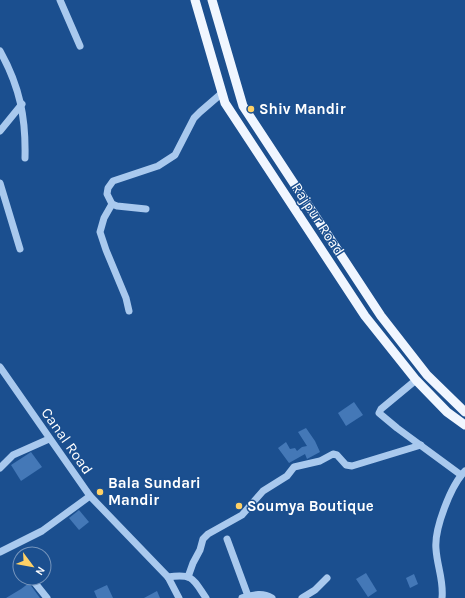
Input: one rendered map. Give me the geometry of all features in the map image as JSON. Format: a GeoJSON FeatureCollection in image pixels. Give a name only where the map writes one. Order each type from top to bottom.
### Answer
{"type":"FeatureCollection","features":[{"type":"Feature","properties":{"kind":"main road","name":"Rajpur Road"},"geometry":{"type":"LineString","coordinates":[[195,0],[225,103],[365,316],[416,380],[447,412],[464,423]]}},
{"type":"Feature","properties":{"kind":"main road","name":"Rajpur Road"},"geometry":{"type":"LineString","coordinates":[[212,0],[243,106],[381,316],[427,375],[463,408]]}},
{"type":"Feature","properties":{"kind":"street"},"geometry":{"type":"LineString","coordinates":[[60,0],[80,46]]}},
{"type":"Feature","properties":{"kind":"street"},"geometry":{"type":"LineString","coordinates":[[0,51],[22,104],[26,137],[25,158]]}},
{"type":"Feature","properties":{"kind":"street"},"geometry":{"type":"LineString","coordinates":[[146,209],[117,206],[112,204],[107,194],[108,188],[113,181],[143,172],[171,159],[178,151],[194,118],[222,93]]}},
{"type":"Feature","properties":{"kind":"street"},"geometry":{"type":"LineString","coordinates":[[0,131],[22,104]]}},
{"type":"Feature","properties":{"kind":"street"},"geometry":{"type":"LineString","coordinates":[[0,183],[20,249]]}},
{"type":"Feature","properties":{"kind":"street"},"geometry":{"type":"LineString","coordinates":[[112,204],[101,225],[100,232],[126,298],[129,310]]}},
{"type":"Feature","properties":{"kind":"street","name":"Canal Road"},"geometry":{"type":"LineString","coordinates":[[0,367],[90,496],[168,577],[179,598]]}},
{"type":"Feature","properties":{"kind":"street"},"geometry":{"type":"LineString","coordinates":[[416,380],[379,412],[397,428],[463,473],[453,489],[439,524],[436,543],[437,555],[442,575],[442,598]]}},
{"type":"Feature","properties":{"kind":"street"},"geometry":{"type":"LineString","coordinates":[[0,468],[13,455],[49,439]]}},
{"type":"Feature","properties":{"kind":"street"},"geometry":{"type":"LineString","coordinates":[[188,577],[204,537],[242,515],[263,491],[288,476],[294,467],[320,461],[333,454],[346,465],[352,466],[421,445]]}},
{"type":"Feature","properties":{"kind":"street"},"geometry":{"type":"LineString","coordinates":[[0,552],[42,531],[90,496]]}},
{"type":"Feature","properties":{"kind":"street"},"geometry":{"type":"LineString","coordinates":[[227,539],[245,597],[263,594],[272,598]]}},
{"type":"Feature","properties":{"kind":"street"},"geometry":{"type":"LineString","coordinates":[[168,577],[181,575],[188,577],[194,581],[206,598]]}},
{"type":"Feature","properties":{"kind":"street"},"geometry":{"type":"LineString","coordinates":[[302,598],[315,590],[327,578]]}},
{"type":"Feature","properties":{"kind":"street"},"geometry":{"type":"LineString","coordinates":[[37,586],[47,598]]}},
{"type":"Feature","properties":{"kind":"building"},"geometry":{"type":"Polygon","coordinates":[[[354,402],[363,415],[346,426],[338,413],[354,402]]]}},
{"type":"Feature","properties":{"kind":"building"},"geometry":{"type":"Polygon","coordinates":[[[306,428],[315,441],[320,452],[307,459],[305,454],[289,463],[278,448],[286,442],[290,449],[295,448],[297,451],[302,447],[307,446],[298,432],[306,428]]]}},
{"type":"Feature","properties":{"kind":"building"},"geometry":{"type":"Polygon","coordinates":[[[31,452],[42,467],[21,481],[11,465],[31,452]]]}},
{"type":"Feature","properties":{"kind":"building"},"geometry":{"type":"Polygon","coordinates":[[[79,510],[89,522],[79,530],[69,518],[79,510]]]}},
{"type":"Feature","properties":{"kind":"building"},"geometry":{"type":"Polygon","coordinates":[[[366,573],[377,591],[368,597],[356,579],[366,573]]]}},
{"type":"Feature","properties":{"kind":"building"},"geometry":{"type":"Polygon","coordinates":[[[414,574],[418,584],[410,588],[406,578],[414,574]]]}},
{"type":"Feature","properties":{"kind":"building"},"geometry":{"type":"Polygon","coordinates":[[[107,585],[113,598],[97,598],[94,591],[107,585]]]}},
{"type":"Feature","properties":{"kind":"building"},"geometry":{"type":"Polygon","coordinates":[[[25,586],[31,586],[40,598],[6,598],[25,586]]]}},
{"type":"Feature","properties":{"kind":"building"},"geometry":{"type":"Polygon","coordinates":[[[157,591],[160,598],[144,598],[157,591]]]}},
{"type":"Feature","properties":{"kind":"place","name":"Shiv Mandir"},"geometry":{"type":"Point","coordinates":[251,109]}},
{"type":"Feature","properties":{"kind":"place","name":"Bala Sundari Mandir"},"geometry":{"type":"Point","coordinates":[100,492]}},
{"type":"Feature","properties":{"kind":"place","name":"Soumya Boutique"},"geometry":{"type":"Point","coordinates":[239,506]}}]}
